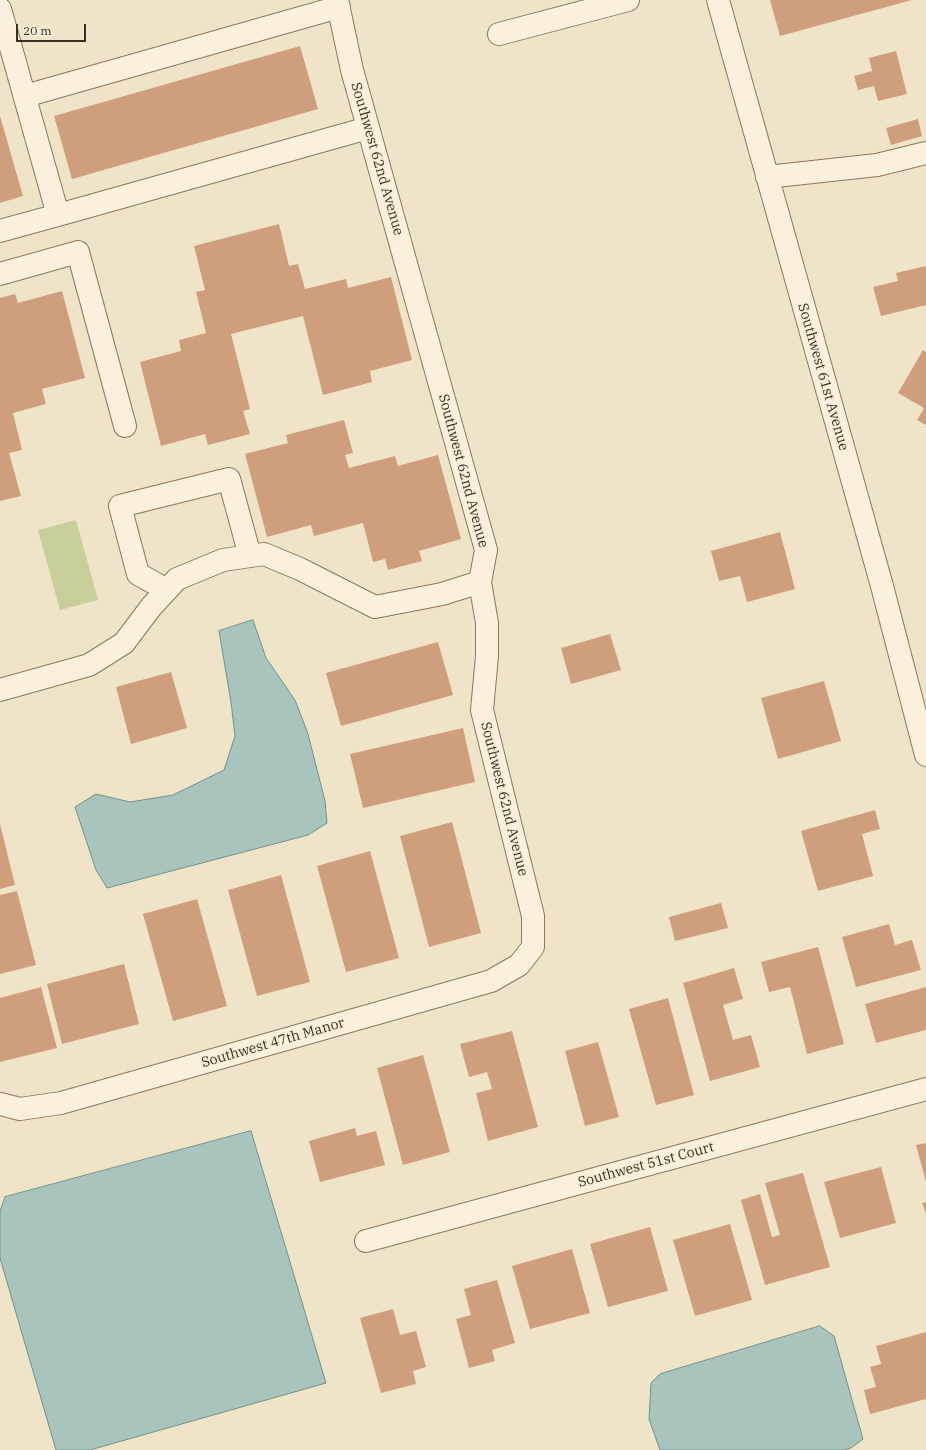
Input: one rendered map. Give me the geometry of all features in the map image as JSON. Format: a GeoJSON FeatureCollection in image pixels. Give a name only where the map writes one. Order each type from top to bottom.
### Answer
{"type":"FeatureCollection","features":[{"type":"Feature","properties":{"kind":"street"},"geometry":{"type":"LineString","coordinates":[[499,34],[628,0]]}},
{"type":"Feature","properties":{"kind":"street","name":"Southwest 61st Avenue"},"geometry":{"type":"LineString","coordinates":[[718,0],[882,586],[926,755]]}},
{"type":"Feature","properties":{"kind":"street"},"geometry":{"type":"LineString","coordinates":[[25,96],[338,3]]}},
{"type":"Feature","properties":{"kind":"street","name":"Southwest 62nd Avenue"},"geometry":{"type":"LineString","coordinates":[[338,3],[352,70],[486,550],[480,582],[487,629],[487,656],[482,710],[533,916],[533,947]]}},
{"type":"Feature","properties":{"kind":"street"},"geometry":{"type":"LineString","coordinates":[[0,9],[58,215]]}},
{"type":"Feature","properties":{"kind":"street"},"geometry":{"type":"LineString","coordinates":[[0,231],[368,128]]}},
{"type":"Feature","properties":{"kind":"street"},"geometry":{"type":"LineString","coordinates":[[767,177],[877,165],[926,153]]}},
{"type":"Feature","properties":{"kind":"street"},"geometry":{"type":"LineString","coordinates":[[0,274],[78,252],[125,426]]}},
{"type":"Feature","properties":{"kind":"street"},"geometry":{"type":"LineString","coordinates":[[167,590],[138,574],[120,506],[229,479],[250,556]]}},
{"type":"Feature","properties":{"kind":"street"},"geometry":{"type":"LineString","coordinates":[[0,690],[89,665],[124,643],[151,607],[177,579],[223,560],[264,554],[300,569],[375,607],[442,594],[480,582]]}},
{"type":"Feature","properties":{"kind":"street","name":"Southwest 47th Manor"},"geometry":{"type":"LineString","coordinates":[[0,1104],[20,1108],[62,1103],[491,981],[519,965],[533,947]]}},
{"type":"Feature","properties":{"kind":"street","name":"Southwest 51st Court"},"geometry":{"type":"LineString","coordinates":[[366,1241],[926,1089]]}},
{"type":"Feature","properties":{"kind":"green space"},"geometry":{"type":"Polygon","coordinates":[[[76,520],[98,600],[60,610],[38,530],[76,520]]]}},
{"type":"Feature","properties":{"kind":"water"},"geometry":{"type":"Polygon","coordinates":[[[253,620],[266,658],[295,700],[308,734],[325,801],[327,823],[308,835],[107,888],[96,870],[75,807],[96,794],[130,802],[173,795],[224,770],[235,736],[219,631],[253,620]]]}},
{"type":"Feature","properties":{"kind":"water"},"geometry":{"type":"Polygon","coordinates":[[[251,1131],[326,1383],[90,1450],[56,1450],[0,1258],[0,1211],[5,1197],[251,1131]]]}},
{"type":"Feature","properties":{"kind":"water"},"geometry":{"type":"Polygon","coordinates":[[[820,1326],[834,1336],[863,1439],[851,1448],[843,1450],[660,1450],[649,1419],[651,1383],[660,1374],[820,1326]]]}},
{"type":"Feature","properties":{"kind":"building"},"geometry":{"type":"Polygon","coordinates":[[[770,0],[912,0],[780,36],[770,0]]]}},
{"type":"Feature","properties":{"kind":"building"},"geometry":{"type":"Polygon","coordinates":[[[300,46],[318,109],[72,179],[54,116],[300,46]]]}},
{"type":"Feature","properties":{"kind":"building"},"geometry":{"type":"Polygon","coordinates":[[[896,51],[907,94],[878,101],[874,86],[858,90],[854,76],[872,71],[869,58],[896,51]]]}},
{"type":"Feature","properties":{"kind":"building"},"geometry":{"type":"Polygon","coordinates":[[[0,116],[23,196],[0,203],[0,116]]]}},
{"type":"Feature","properties":{"kind":"building"},"geometry":{"type":"Polygon","coordinates":[[[918,119],[922,136],[891,145],[886,128],[918,119]]]}},
{"type":"Feature","properties":{"kind":"building"},"geometry":{"type":"Polygon","coordinates":[[[279,224],[289,266],[298,264],[305,289],[346,279],[348,288],[391,277],[412,360],[370,371],[372,382],[323,395],[303,316],[231,334],[250,409],[243,411],[250,434],[208,445],[205,434],[161,446],[140,362],[181,351],[179,340],[206,333],[196,292],[205,290],[194,246],[279,224]]]}},
{"type":"Feature","properties":{"kind":"building"},"geometry":{"type":"Polygon","coordinates":[[[926,266],[926,305],[881,316],[873,287],[898,281],[896,273],[926,266]]]}},
{"type":"Feature","properties":{"kind":"building"},"geometry":{"type":"Polygon","coordinates":[[[62,291],[85,378],[42,389],[46,404],[13,413],[22,450],[9,453],[21,496],[0,501],[0,298],[15,294],[18,303],[62,291]]]}},
{"type":"Feature","properties":{"kind":"building"},"geometry":{"type":"Polygon","coordinates":[[[923,350],[926,352],[926,425],[917,420],[924,408],[898,393],[923,350]]]}},
{"type":"Feature","properties":{"kind":"building"},"geometry":{"type":"Polygon","coordinates":[[[344,420],[353,453],[345,455],[349,468],[395,456],[398,466],[438,455],[461,539],[419,551],[422,561],[388,570],[385,559],[373,562],[363,523],[314,536],[311,525],[267,537],[245,454],[288,443],[286,435],[344,420]]]}},
{"type":"Feature","properties":{"kind":"building"},"geometry":{"type":"Polygon","coordinates":[[[780,532],[795,589],[747,602],[740,576],[719,581],[711,551],[780,532]]]}},
{"type":"Feature","properties":{"kind":"building"},"geometry":{"type":"Polygon","coordinates":[[[610,634],[621,670],[571,684],[561,648],[610,634]]]}},
{"type":"Feature","properties":{"kind":"building"},"geometry":{"type":"Polygon","coordinates":[[[438,642],[453,695],[341,726],[326,673],[438,642]]]}},
{"type":"Feature","properties":{"kind":"building"},"geometry":{"type":"Polygon","coordinates":[[[171,672],[187,728],[131,744],[116,687],[171,672]]]}},
{"type":"Feature","properties":{"kind":"building"},"geometry":{"type":"Polygon","coordinates":[[[824,681],[841,741],[778,759],[761,698],[824,681]]]}},
{"type":"Feature","properties":{"kind":"building"},"geometry":{"type":"Polygon","coordinates":[[[463,728],[475,782],[363,808],[350,754],[463,728]]]}},
{"type":"Feature","properties":{"kind":"building"},"geometry":{"type":"Polygon","coordinates":[[[875,810],[880,829],[862,834],[873,876],[818,891],[801,831],[875,810]]]}},
{"type":"Feature","properties":{"kind":"building"},"geometry":{"type":"Polygon","coordinates":[[[452,822],[481,933],[429,947],[400,836],[452,822]]]}},
{"type":"Feature","properties":{"kind":"building"},"geometry":{"type":"Polygon","coordinates":[[[0,824],[15,885],[0,889],[0,824]]]}},
{"type":"Feature","properties":{"kind":"building"},"geometry":{"type":"Polygon","coordinates":[[[370,851],[399,958],[346,972],[317,866],[370,851]]]}},
{"type":"Feature","properties":{"kind":"building"},"geometry":{"type":"Polygon","coordinates":[[[281,875],[310,982],[257,996],[228,890],[281,875]]]}},
{"type":"Feature","properties":{"kind":"building"},"geometry":{"type":"Polygon","coordinates":[[[17,891],[36,965],[0,974],[0,895],[17,891]]]}},
{"type":"Feature","properties":{"kind":"building"},"geometry":{"type":"Polygon","coordinates":[[[197,899],[227,1006],[173,1021],[143,914],[197,899]]]}},
{"type":"Feature","properties":{"kind":"building"},"geometry":{"type":"Polygon","coordinates":[[[721,903],[728,928],[675,941],[669,917],[721,903]]]}},
{"type":"Feature","properties":{"kind":"building"},"geometry":{"type":"Polygon","coordinates":[[[889,924],[895,945],[912,940],[921,970],[856,987],[842,937],[889,924]]]}},
{"type":"Feature","properties":{"kind":"building"},"geometry":{"type":"Polygon","coordinates":[[[818,947],[844,1044],[807,1054],[790,987],[769,992],[761,962],[818,947]]]}},
{"type":"Feature","properties":{"kind":"building"},"geometry":{"type":"Polygon","coordinates":[[[124,964],[139,1024],[62,1044],[47,984],[124,964]]]}},
{"type":"Feature","properties":{"kind":"building"},"geometry":{"type":"Polygon","coordinates":[[[734,968],[743,999],[723,1005],[733,1040],[751,1035],[760,1067],[710,1081],[683,983],[734,968]]]}},
{"type":"Feature","properties":{"kind":"building"},"geometry":{"type":"Polygon","coordinates":[[[41,987],[57,1048],[0,1062],[0,998],[41,987]]]}},
{"type":"Feature","properties":{"kind":"building"},"geometry":{"type":"Polygon","coordinates":[[[926,987],[926,1030],[876,1043],[865,1004],[926,987]]]}},
{"type":"Feature","properties":{"kind":"building"},"geometry":{"type":"Polygon","coordinates":[[[668,998],[694,1095],[656,1105],[629,1009],[668,998]]]}},
{"type":"Feature","properties":{"kind":"building"},"geometry":{"type":"Polygon","coordinates":[[[512,1031],[538,1127],[488,1141],[476,1093],[492,1089],[487,1072],[469,1077],[460,1044],[512,1031]]]}},
{"type":"Feature","properties":{"kind":"building"},"geometry":{"type":"Polygon","coordinates":[[[598,1042],[619,1117],[585,1126],[565,1051],[598,1042]]]}},
{"type":"Feature","properties":{"kind":"building"},"geometry":{"type":"Polygon","coordinates":[[[423,1055],[450,1152],[403,1165],[377,1068],[423,1055]]]}},
{"type":"Feature","properties":{"kind":"building"},"geometry":{"type":"Polygon","coordinates":[[[355,1128],[357,1136],[376,1131],[385,1165],[320,1182],[309,1141],[355,1128]]]}},
{"type":"Feature","properties":{"kind":"building"},"geometry":{"type":"Polygon","coordinates":[[[926,1143],[926,1182],[916,1145],[926,1143]]]}},
{"type":"Feature","properties":{"kind":"building"},"geometry":{"type":"Polygon","coordinates":[[[881,1167],[896,1223],[840,1238],[824,1182],[881,1167]]]}},
{"type":"Feature","properties":{"kind":"building"},"geometry":{"type":"Polygon","coordinates":[[[803,1173],[830,1267],[765,1285],[741,1200],[760,1194],[772,1237],[780,1235],[765,1183],[803,1173]]]}},
{"type":"Feature","properties":{"kind":"building"},"geometry":{"type":"Polygon","coordinates":[[[926,1202],[926,1214],[922,1203],[926,1202]]]}},
{"type":"Feature","properties":{"kind":"building"},"geometry":{"type":"Polygon","coordinates":[[[730,1224],[752,1300],[695,1316],[673,1240],[730,1224]]]}},
{"type":"Feature","properties":{"kind":"building"},"geometry":{"type":"Polygon","coordinates":[[[650,1227],[668,1291],[608,1307],[590,1244],[650,1227]]]}},
{"type":"Feature","properties":{"kind":"building"},"geometry":{"type":"Polygon","coordinates":[[[572,1249],[590,1313],[530,1329],[512,1266],[572,1249]]]}},
{"type":"Feature","properties":{"kind":"building"},"geometry":{"type":"Polygon","coordinates":[[[497,1280],[515,1343],[492,1350],[495,1361],[469,1368],[456,1319],[471,1315],[464,1289],[497,1280]]]}},
{"type":"Feature","properties":{"kind":"building"},"geometry":{"type":"Polygon","coordinates":[[[393,1309],[400,1335],[416,1331],[426,1367],[413,1371],[416,1384],[381,1393],[360,1318],[393,1309]]]}},
{"type":"Feature","properties":{"kind":"building"},"geometry":{"type":"Polygon","coordinates":[[[926,1332],[926,1399],[870,1414],[864,1390],[876,1387],[870,1367],[881,1364],[876,1346],[926,1332]]]}}]}
